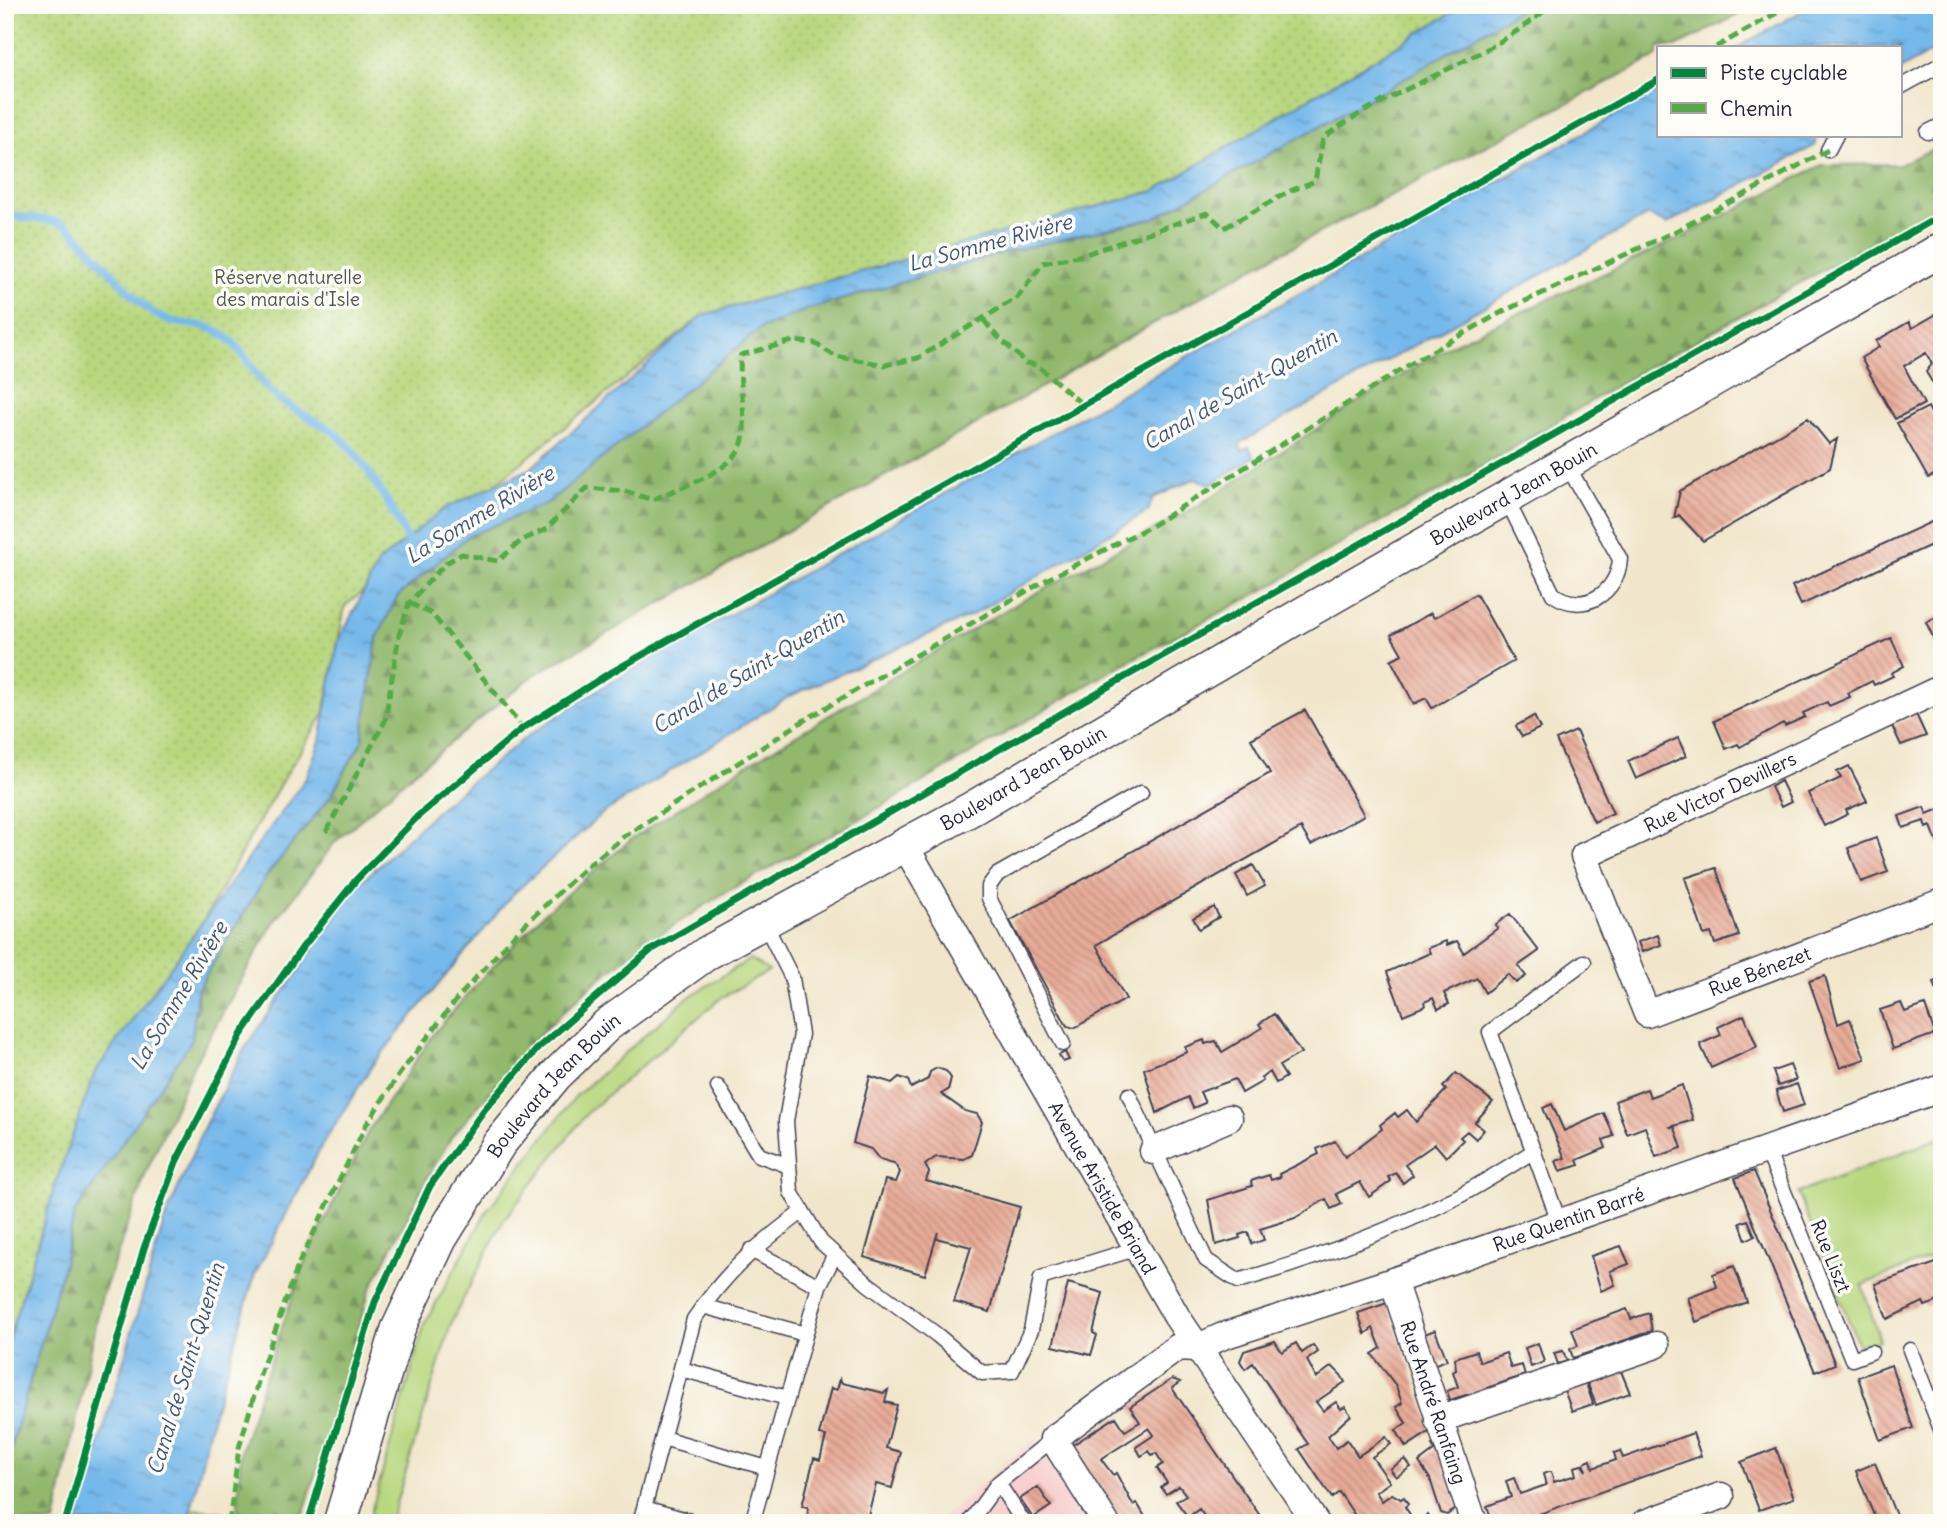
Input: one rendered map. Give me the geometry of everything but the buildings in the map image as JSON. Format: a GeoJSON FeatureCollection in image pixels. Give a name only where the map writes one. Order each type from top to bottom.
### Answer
{"type":"FeatureCollection","features":[{"type":"Feature","properties":{"kind":"street","name":"Boulevard Jean Bouin"},"geometry":{"type":"LineString","coordinates":[[340,1523],[398,1329],[440,1239],[499,1144],[555,1076],[607,1025],[707,953],[765,924],[971,809],[1566,463],[1942,249]]}},
{"type":"Feature","properties":{"kind":"street","name":"Rue Victor Devillers"},"geometry":{"type":"LineString","coordinates":[[1619,944],[1584,856],[1942,688]]}},
{"type":"Feature","properties":{"kind":"street","name":"Avenue Aristide Briand"},"geometry":{"type":"LineString","coordinates":[[904,844],[1196,1348],[1316,1523]]}},
{"type":"Feature","properties":{"kind":"street","name":"Rue Bénezet"},"geometry":{"type":"LineString","coordinates":[[1619,944],[1647,1014],[1942,902]]}},
{"type":"Feature","properties":{"kind":"street","name":"Rue Quentin Barré"},"geometry":{"type":"LineString","coordinates":[[1052,1439],[1178,1347],[1196,1348],[1223,1336],[1560,1224],[1942,1088]]}},
{"type":"Feature","properties":{"kind":"street"},"geometry":{"type":"LineString","coordinates":[[1153,1151],[1229,1118]]}},
{"type":"Feature","properties":{"kind":"street","name":"Rue André Ranfaing"},"geometry":{"type":"LineString","coordinates":[[1393,1281],[1474,1523]]}},
{"type":"Feature","properties":{"kind":"street"},"geometry":{"type":"LineString","coordinates":[[1438,1420],[1656,1345]]}},
{"type":"Feature","properties":{"kind":"street"},"geometry":{"type":"LineString","coordinates":[[1052,1439],[1106,1523]]}},
{"type":"Feature","properties":{"kind":"street"},"geometry":{"type":"LineString","coordinates":[[1645,1523],[1721,1496]]}},
{"type":"Feature","properties":{"kind":"lane"},"geometry":{"type":"LineString","coordinates":[[1902,86],[1942,64]]}},
{"type":"Feature","properties":{"kind":"lane"},"geometry":{"type":"LineString","coordinates":[[1828,150],[1835,136]]}},
{"type":"Feature","properties":{"kind":"lane"},"geometry":{"type":"LineString","coordinates":[[1506,498],[1553,594],[1566,603],[1580,604],[1612,587],[1619,575],[1620,559],[1566,463]]}},
{"type":"Feature","properties":{"kind":"lane"},"geometry":{"type":"LineString","coordinates":[[1063,1044],[989,898],[989,886],[997,874],[1141,793]]}},
{"type":"Feature","properties":{"kind":"lane"},"geometry":{"type":"LineString","coordinates":[[765,924],[792,978],[801,1034],[786,1121],[791,1192],[821,1242],[868,1284],[937,1335],[982,1373],[1012,1371],[1031,1330],[1041,1278],[1138,1248]]}},
{"type":"Feature","properties":{"kind":"lane"},"geometry":{"type":"LineString","coordinates":[[1560,1224],[1490,1032],[1584,962]]}},
{"type":"Feature","properties":{"kind":"lane"},"geometry":{"type":"LineString","coordinates":[[718,1087],[759,1155],[789,1166]]}},
{"type":"Feature","properties":{"kind":"lane"},"geometry":{"type":"LineString","coordinates":[[1129,1095],[1206,1260],[1238,1281],[1305,1262],[1456,1198],[1534,1151]]}},
{"type":"Feature","properties":{"kind":"lane","name":"Rue Liszt"},"geometry":{"type":"LineString","coordinates":[[1767,1150],[1852,1359],[1871,1352]]}},
{"type":"Feature","properties":{"kind":"lane"},"geometry":{"type":"LineString","coordinates":[[640,1523],[694,1319],[751,1250],[803,1212]]}},
{"type":"Feature","properties":{"kind":"lane"},"geometry":{"type":"LineString","coordinates":[[751,1250],[819,1286]]}},
{"type":"Feature","properties":{"kind":"lane"},"geometry":{"type":"LineString","coordinates":[[752,1523],[819,1286],[835,1254]]}},
{"type":"Feature","properties":{"kind":"lane"},"geometry":{"type":"LineString","coordinates":[[703,1306],[806,1334]]}},
{"type":"Feature","properties":{"kind":"lane"},"geometry":{"type":"LineString","coordinates":[[1910,1350],[1942,1432]]}},
{"type":"Feature","properties":{"kind":"lane"},"geometry":{"type":"LineString","coordinates":[[681,1369],[787,1398]]}},
{"type":"Feature","properties":{"kind":"lane"},"geometry":{"type":"LineString","coordinates":[[663,1438],[767,1468]]}},
{"type":"Feature","properties":{"kind":"lane"},"geometry":{"type":"LineString","coordinates":[[970,1523],[998,1483],[1052,1439]]}},
{"type":"Feature","properties":{"kind":"lane"},"geometry":{"type":"LineString","coordinates":[[998,1483],[1024,1523]]}},
{"type":"Feature","properties":{"kind":"lane"},"geometry":{"type":"LineString","coordinates":[[644,1508],[697,1523]]}},
{"type":"Feature","properties":{"kind":"shaded area"},"geometry":{"type":"Polygon","coordinates":[[[1034,1439],[1088,1523],[936,1523],[1034,1439]]]}},
{"type":"Feature","properties":{"kind":"green space","name":"Réserve naturelle des marais d'Isle"},"geometry":{"type":"Polygon","coordinates":[[[5,5],[1465,5],[1154,191],[703,315],[345,606],[324,714],[283,779],[56,1182],[5,1352],[5,5]]]}},
{"type":"Feature","properties":{"kind":"green space"},"geometry":{"type":"Polygon","coordinates":[[[1527,5],[1757,5],[1678,46],[1657,46],[1657,57],[1248,270],[534,675],[413,773],[335,842],[271,927],[194,1064],[147,1170],[101,1300],[55,1523],[5,1523],[5,1468],[63,1267],[74,1214],[198,1008],[197,990],[267,875],[330,797],[362,741],[377,637],[396,597],[468,536],[546,504],[760,329],[806,310],[1006,252],[1154,218],[1380,93],[1527,5]]]}},
{"type":"Feature","properties":{"kind":"green space"},"geometry":{"type":"Polygon","coordinates":[[[1942,145],[1942,204],[1636,374],[1448,487],[1349,538],[1275,584],[1121,665],[853,823],[724,893],[641,947],[593,984],[540,1034],[452,1136],[425,1182],[369,1292],[301,1523],[237,1523],[241,1450],[273,1353],[304,1263],[369,1130],[435,1032],[480,980],[544,913],[633,838],[738,770],[1007,609],[1194,508],[1453,344],[1680,238],[1822,165],[1900,164],[1942,145]]]}},
{"type":"Feature","properties":{"kind":"green space"},"geometry":{"type":"Polygon","coordinates":[[[750,959],[769,971],[721,998],[588,1112],[503,1221],[452,1321],[390,1523],[368,1523],[425,1323],[488,1209],[575,1097],[686,999],[750,959]]]}},
{"type":"Feature","properties":{"kind":"green space"},"geometry":{"type":"Polygon","coordinates":[[[1942,1137],[1942,1253],[1862,1285],[1880,1340],[1859,1346],[1798,1193],[1942,1137]]]}},
{"type":"Feature","properties":{"kind":"green space"},"geometry":{"type":"Polygon","coordinates":[[[192,1509],[223,1512],[222,1523],[188,1523],[192,1509]]]}},
{"type":"Feature","properties":{"kind":"water","name":"La Somme Rivière"},"geometry":{"type":"Polygon","coordinates":[[[1465,5],[1527,5],[1380,93],[1154,218],[1006,252],[806,310],[760,329],[546,504],[468,536],[397,597],[377,638],[362,741],[330,797],[267,875],[197,990],[192,1040],[74,1214],[63,1267],[5,1468],[5,1352],[56,1182],[95,1072],[306,778],[320,741],[338,642],[379,562],[445,508],[530,469],[703,315],[1154,191],[1465,5]]]}},
{"type":"Feature","properties":{"kind":"water"},"geometry":{"type":"Polygon","coordinates":[[[1813,5],[1942,5],[1942,45],[1902,69],[1902,46],[1740,46],[1813,5]]]}},
{"type":"Feature","properties":{"kind":"water","name":"Canal de Saint-Quentin"},"geometry":{"type":"Polygon","coordinates":[[[1657,92],[1657,136],[1817,136],[1816,145],[1667,224],[1648,215],[1240,443],[1241,451],[1249,447],[1254,457],[1212,484],[1194,479],[1153,498],[1148,511],[972,615],[790,696],[603,813],[512,895],[373,1064],[322,1145],[255,1274],[211,1422],[188,1523],[76,1523],[165,1219],[203,1129],[245,1048],[356,887],[445,803],[529,735],[597,690],[1657,92]]]}},
{"type":"Feature","properties":{"kind":"waterway","name":"La Somme Rivière"},"geometry":{"type":"LineString","coordinates":[[5,212],[67,226],[125,287],[158,316],[205,326],[230,340],[269,390],[342,439],[365,467],[397,519],[411,548]]}},
{"type":"Feature","properties":{"kind":"marked path"},"geometry":{"type":"LineString","coordinates":[[326,832],[385,721],[399,635],[409,603],[446,563],[462,554],[498,561],[522,540],[545,530],[587,488],[624,491],[653,500],[723,467],[734,457],[741,445],[744,431],[741,355],[793,341],[814,343],[835,356],[885,365],[918,358],[1018,297],[1043,263],[1083,255],[1207,213],[1224,228],[1290,191],[1315,181],[1323,138],[1350,119],[1497,43],[1551,5]]}},
{"type":"Feature","properties":{"kind":"marked path"},"geometry":{"type":"LineString","coordinates":[[1718,46],[1791,5]]}},
{"type":"Feature","properties":{"kind":"marked path"},"geometry":{"type":"LineString","coordinates":[[229,1523],[239,1448],[262,1368],[299,1263],[366,1125],[398,1076],[456,1000],[518,931],[585,868],[625,836],[803,721],[1046,580],[1151,526],[1425,355],[1504,311],[1674,232],[1828,150]]}},
{"type":"Feature","properties":{"kind":"marked path"},"geometry":{"type":"LineString","coordinates":[[984,320],[1026,363],[1037,365],[1084,406]]}},
{"type":"Feature","properties":{"kind":"marked path"},"geometry":{"type":"LineString","coordinates":[[409,603],[432,614],[523,728]]}},
{"type":"Feature","properties":{"kind":"cycle path"},"geometry":{"type":"LineString","coordinates":[[65,1523],[144,1248],[176,1162],[241,1035],[302,948],[356,880],[418,816],[523,728],[605,676],[1657,81]]}},
{"type":"Feature","properties":{"kind":"cycle path"},"geometry":{"type":"LineString","coordinates":[[308,1523],[375,1302],[430,1186],[484,1110],[539,1047],[651,950],[1102,690],[1942,215]]}}]}
